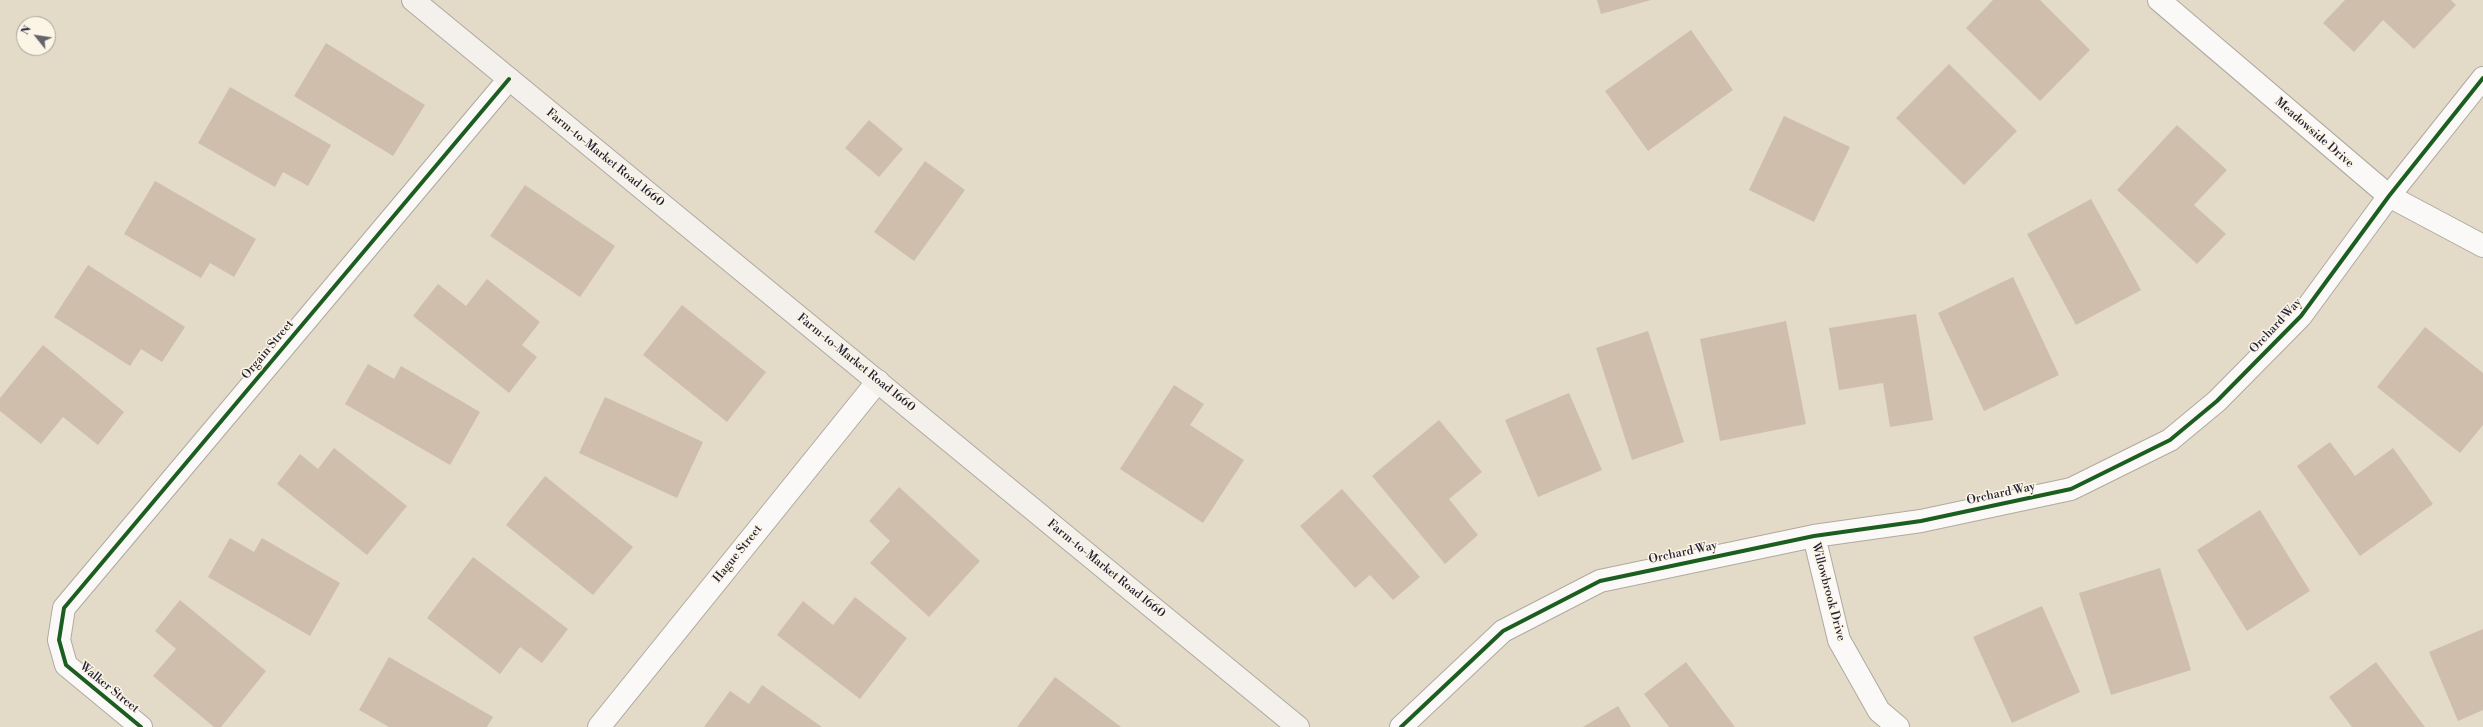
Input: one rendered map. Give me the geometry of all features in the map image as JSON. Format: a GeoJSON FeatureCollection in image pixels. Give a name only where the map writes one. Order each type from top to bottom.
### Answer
{"type":"FeatureCollection","features":[{"type":"Feature","properties":{"kind":"main road","name":"Farm-to-Market Road 1660"},"geometry":{"type":"LineString","coordinates":[[413,0],[1298,727]]}},
{"type":"Feature","properties":{"kind":"street","name":"Meadowside Drive"},"geometry":{"type":"LineString","coordinates":[[2159,0],[2389,196],[2483,246]]}},
{"type":"Feature","properties":{"kind":"street","name":"Orchard Way"},"geometry":{"type":"LineString","coordinates":[[1401,727],[1503,631],[1600,581],[1814,536],[1921,521],[2071,489],[2170,440],[2217,401],[2301,316],[2389,196],[2483,78]]}},
{"type":"Feature","properties":{"kind":"street","name":"Orgain Street"},"geometry":{"type":"LineString","coordinates":[[59,640],[64,608],[509,79]]}},
{"type":"Feature","properties":{"kind":"street","name":"Hague Street"},"geometry":{"type":"LineString","coordinates":[[599,727],[878,382]]}},
{"type":"Feature","properties":{"kind":"street","name":"Willowbrook Drive"},"geometry":{"type":"LineString","coordinates":[[1814,536],[1839,640],[1879,711],[1898,727]]}},
{"type":"Feature","properties":{"kind":"street","name":"Walker Street"},"geometry":{"type":"LineString","coordinates":[[59,640],[66,665],[141,727]]}},
{"type":"Feature","properties":{"kind":"building"},"geometry":{"type":"Polygon","coordinates":[[[1597,0],[1651,0],[1601,14],[1597,0]]]}},
{"type":"Feature","properties":{"kind":"building"},"geometry":{"type":"Polygon","coordinates":[[[1993,0],[2040,0],[2090,50],[2040,101],[1966,28],[1993,0]]]}},
{"type":"Feature","properties":{"kind":"building"},"geometry":{"type":"Polygon","coordinates":[[[2345,0],[2451,0],[2456,5],[2414,49],[2383,20],[2354,52],[2323,23],[2345,0]]]}},
{"type":"Feature","properties":{"kind":"building"},"geometry":{"type":"Polygon","coordinates":[[[1691,30],[1733,90],[1648,151],[1605,91],[1691,30]]]}},
{"type":"Feature","properties":{"kind":"building"},"geometry":{"type":"Polygon","coordinates":[[[326,43],[425,105],[393,156],[294,96],[326,43]]]}},
{"type":"Feature","properties":{"kind":"building"},"geometry":{"type":"Polygon","coordinates":[[[1949,64],[2017,131],[1964,185],[1896,118],[1949,64]]]}},
{"type":"Feature","properties":{"kind":"building"},"geometry":{"type":"Polygon","coordinates":[[[230,87],[331,145],[308,186],[283,172],[275,187],[198,143],[230,87]]]}},
{"type":"Feature","properties":{"kind":"building"},"geometry":{"type":"Polygon","coordinates":[[[1784,116],[1850,147],[1814,222],[1749,190],[1784,116]]]}},
{"type":"Feature","properties":{"kind":"building"},"geometry":{"type":"Polygon","coordinates":[[[869,120],[903,149],[879,177],[845,148],[869,120]]]}},
{"type":"Feature","properties":{"kind":"building"},"geometry":{"type":"Polygon","coordinates":[[[2177,125],[2227,170],[2194,205],[2226,234],[2197,264],[2117,190],[2177,125]]]}},
{"type":"Feature","properties":{"kind":"building"},"geometry":{"type":"Polygon","coordinates":[[[925,161],[965,190],[914,261],[874,232],[925,161]]]}},
{"type":"Feature","properties":{"kind":"building"},"geometry":{"type":"Polygon","coordinates":[[[155,181],[256,239],[234,277],[210,263],[201,278],[124,234],[155,181]]]}},
{"type":"Feature","properties":{"kind":"building"},"geometry":{"type":"Polygon","coordinates":[[[525,185],[615,246],[580,297],[490,236],[525,185]]]}},
{"type":"Feature","properties":{"kind":"building"},"geometry":{"type":"Polygon","coordinates":[[[2091,199],[2141,290],[2076,325],[2027,234],[2091,199]]]}},
{"type":"Feature","properties":{"kind":"building"},"geometry":{"type":"Polygon","coordinates":[[[88,265],[185,327],[162,362],[141,349],[130,366],[54,317],[88,265]]]}},
{"type":"Feature","properties":{"kind":"building"},"geometry":{"type":"Polygon","coordinates":[[[2013,277],[2059,375],[1984,411],[1938,313],[2013,277]]]}},
{"type":"Feature","properties":{"kind":"building"},"geometry":{"type":"Polygon","coordinates":[[[487,279],[540,322],[522,345],[537,357],[509,393],[413,316],[438,284],[466,306],[487,279]]]}},
{"type":"Feature","properties":{"kind":"building"},"geometry":{"type":"Polygon","coordinates":[[[682,305],[766,372],[727,422],[643,355],[682,305]]]}},
{"type":"Feature","properties":{"kind":"building"},"geometry":{"type":"Polygon","coordinates":[[[1916,314],[1933,420],[1890,427],[1883,383],[1839,390],[1829,328],[1916,314]]]}},
{"type":"Feature","properties":{"kind":"building"},"geometry":{"type":"Polygon","coordinates":[[[1786,321],[1806,424],[1720,441],[1700,339],[1786,321]]]}},
{"type":"Feature","properties":{"kind":"building"},"geometry":{"type":"Polygon","coordinates":[[[2425,327],[2483,373],[2483,425],[2460,453],[2377,387],[2425,327]]]}},
{"type":"Feature","properties":{"kind":"building"},"geometry":{"type":"Polygon","coordinates":[[[1648,331],[1684,442],[1632,460],[1596,348],[1648,331]]]}},
{"type":"Feature","properties":{"kind":"building"},"geometry":{"type":"Polygon","coordinates":[[[43,345],[124,412],[98,445],[63,417],[41,444],[0,411],[0,398],[43,345]]]}},
{"type":"Feature","properties":{"kind":"building"},"geometry":{"type":"Polygon","coordinates":[[[368,364],[394,379],[401,366],[480,412],[450,465],[345,404],[368,364]]]}},
{"type":"Feature","properties":{"kind":"building"},"geometry":{"type":"Polygon","coordinates":[[[1174,385],[1204,404],[1190,425],[1244,460],[1203,523],[1120,469],[1174,385]]]}},
{"type":"Feature","properties":{"kind":"building"},"geometry":{"type":"Polygon","coordinates":[[[1569,393],[1602,470],[1538,497],[1505,420],[1569,393]]]}},
{"type":"Feature","properties":{"kind":"building"},"geometry":{"type":"Polygon","coordinates":[[[605,397],[703,442],[677,498],[579,453],[605,397]]]}},
{"type":"Feature","properties":{"kind":"building"},"geometry":{"type":"Polygon","coordinates":[[[1439,420],[1482,472],[1449,499],[1478,535],[1445,564],[1372,476],[1439,420]]]}},
{"type":"Feature","properties":{"kind":"building"},"geometry":{"type":"Polygon","coordinates":[[[2330,442],[2355,476],[2393,448],[2433,504],[2360,556],[2297,466],[2330,442]]]}},
{"type":"Feature","properties":{"kind":"building"},"geometry":{"type":"Polygon","coordinates":[[[334,448],[407,506],[367,555],[277,484],[300,454],[318,469],[334,448]]]}},
{"type":"Feature","properties":{"kind":"building"},"geometry":{"type":"Polygon","coordinates":[[[545,476],[633,547],[593,595],[506,525],[545,476]]]}},
{"type":"Feature","properties":{"kind":"building"},"geometry":{"type":"Polygon","coordinates":[[[899,487],[980,561],[929,617],[870,563],[890,541],[869,521],[899,487]]]}},
{"type":"Feature","properties":{"kind":"building"},"geometry":{"type":"Polygon","coordinates":[[[1342,489],[1420,577],[1393,600],[1370,575],[1355,588],[1300,526],[1342,489]]]}},
{"type":"Feature","properties":{"kind":"building"},"geometry":{"type":"Polygon","coordinates":[[[2260,510],[2310,591],[2247,631],[2197,550],[2260,510]]]}},
{"type":"Feature","properties":{"kind":"building"},"geometry":{"type":"Polygon","coordinates":[[[230,538],[254,552],[262,538],[340,583],[310,636],[208,577],[230,538]]]}},
{"type":"Feature","properties":{"kind":"building"},"geometry":{"type":"Polygon","coordinates":[[[473,557],[568,629],[542,663],[520,647],[500,674],[427,618],[473,557]]]}},
{"type":"Feature","properties":{"kind":"building"},"geometry":{"type":"Polygon","coordinates":[[[2160,568],[2191,670],[2111,695],[2079,593],[2160,568]]]}},
{"type":"Feature","properties":{"kind":"building"},"geometry":{"type":"Polygon","coordinates":[[[855,597],[907,638],[860,699],[777,635],[803,601],[833,625],[855,597]]]}},
{"type":"Feature","properties":{"kind":"building"},"geometry":{"type":"Polygon","coordinates":[[[180,600],[266,671],[221,727],[214,727],[153,676],[176,649],[155,631],[180,600]]]}},
{"type":"Feature","properties":{"kind":"building"},"geometry":{"type":"Polygon","coordinates":[[[2042,606],[2080,692],[2012,723],[1973,637],[2042,606]]]}},
{"type":"Feature","properties":{"kind":"building"},"geometry":{"type":"Polygon","coordinates":[[[2483,629],[2483,710],[2458,721],[2429,652],[2483,629]]]}},
{"type":"Feature","properties":{"kind":"building"},"geometry":{"type":"Polygon","coordinates":[[[389,657],[493,717],[487,727],[389,727],[359,710],[389,657]]]}},
{"type":"Feature","properties":{"kind":"building"},"geometry":{"type":"Polygon","coordinates":[[[1686,662],[1735,727],[1669,727],[1644,694],[1686,662]]]}},
{"type":"Feature","properties":{"kind":"building"},"geometry":{"type":"Polygon","coordinates":[[[2376,662],[2425,727],[2352,727],[2329,697],[2376,662]]]}},
{"type":"Feature","properties":{"kind":"building"},"geometry":{"type":"Polygon","coordinates":[[[1055,677],[1121,727],[1017,727],[1055,677]]]}},
{"type":"Feature","properties":{"kind":"building"},"geometry":{"type":"Polygon","coordinates":[[[762,685],[822,727],[704,727],[730,691],[749,704],[762,685]]]}},
{"type":"Feature","properties":{"kind":"building"},"geometry":{"type":"Polygon","coordinates":[[[1618,706],[1631,727],[1583,727],[1618,706]]]}},
{"type":"Feature","properties":{"kind":"cycle path"},"geometry":{"type":"LineString","coordinates":[[1401,727],[1503,631],[1600,581],[1814,536],[1921,521],[2071,489],[2170,440],[2217,401],[2301,316],[2389,196],[2483,78]]}},
{"type":"Feature","properties":{"kind":"cycle path"},"geometry":{"type":"LineString","coordinates":[[141,727],[66,665],[59,640],[64,608],[509,79]]}}]}
